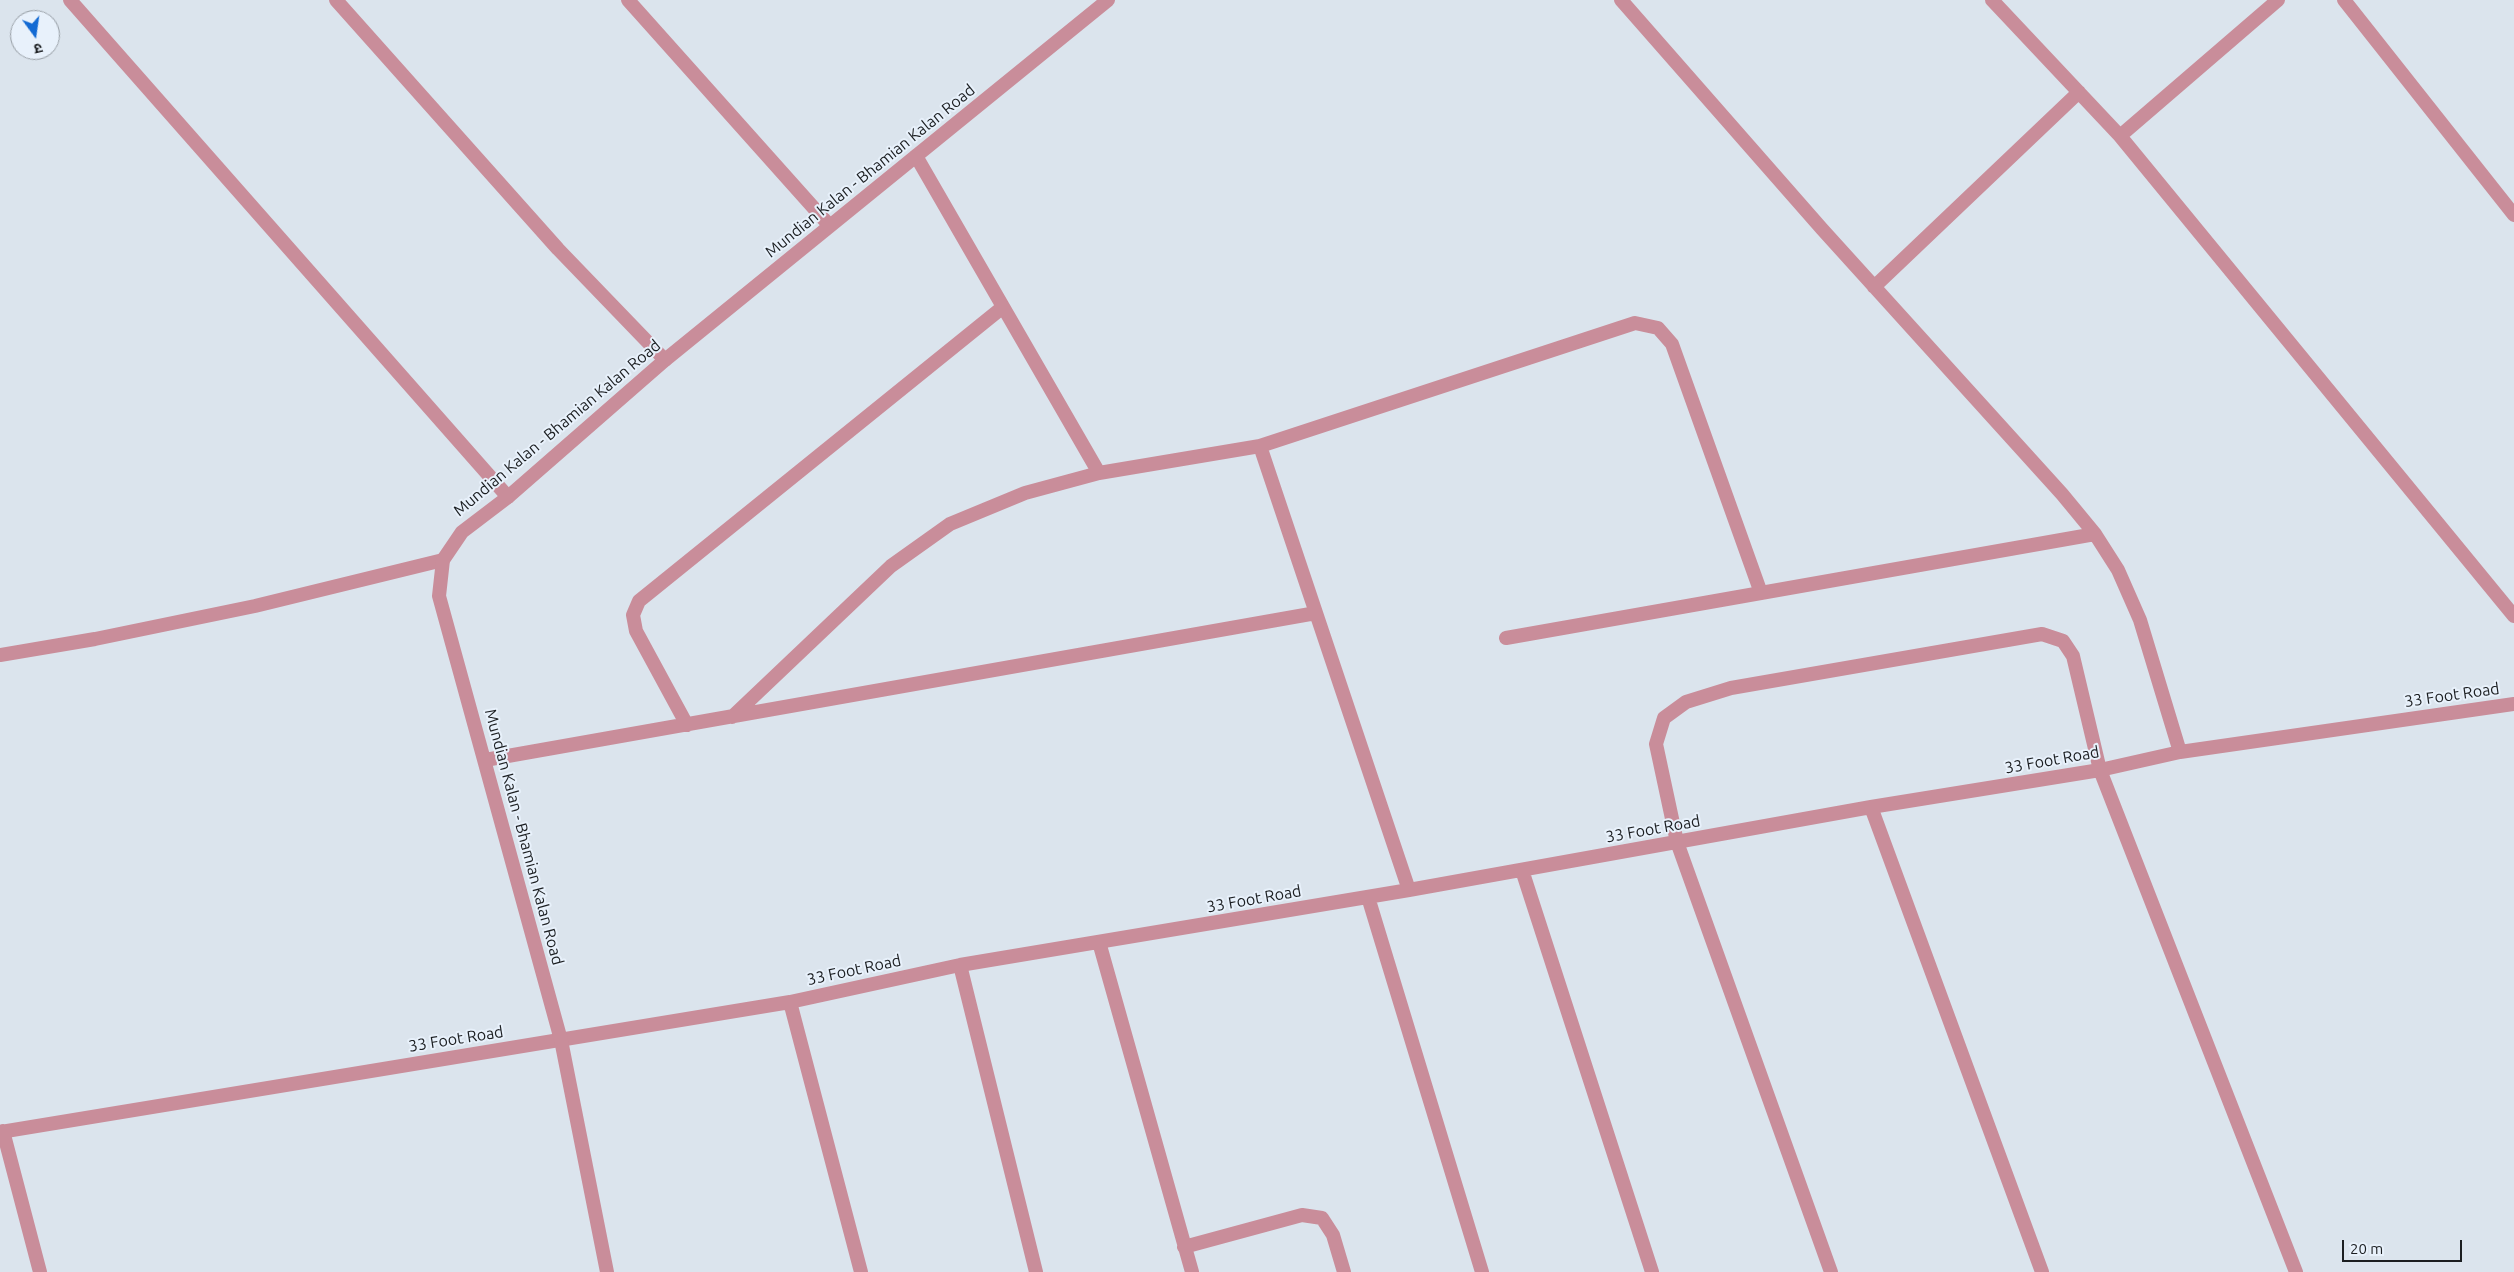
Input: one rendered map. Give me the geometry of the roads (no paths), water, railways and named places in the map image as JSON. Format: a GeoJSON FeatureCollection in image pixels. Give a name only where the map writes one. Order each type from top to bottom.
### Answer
{"type":"FeatureCollection","features":[{"type":"Feature","properties":{"kind":"street"},"geometry":{"type":"LineString","coordinates":[[70,0],[508,497]]}},
{"type":"Feature","properties":{"kind":"street"},"geometry":{"type":"LineString","coordinates":[[336,0],[558,249],[665,360]]}},
{"type":"Feature","properties":{"kind":"street"},"geometry":{"type":"LineString","coordinates":[[628,0],[829,225]]}},
{"type":"Feature","properties":{"kind":"street","name":"Mundian Kalan - Bhamian Kalan Road"},"geometry":{"type":"LineString","coordinates":[[608,1272],[561,1040],[439,596],[442,560],[462,532],[508,497],[665,360],[1108,0]]}},
{"type":"Feature","properties":{"kind":"street"},"geometry":{"type":"LineString","coordinates":[[1621,0],[1874,287],[2062,494],[2095,534],[2118,570],[2140,620],[2180,752]]}},
{"type":"Feature","properties":{"kind":"street"},"geometry":{"type":"LineString","coordinates":[[1992,0],[2120,136],[2514,616]]}},
{"type":"Feature","properties":{"kind":"street"},"geometry":{"type":"LineString","coordinates":[[2120,136],[2278,0]]}},
{"type":"Feature","properties":{"kind":"street"},"geometry":{"type":"LineString","coordinates":[[2344,0],[2514,215]]}},
{"type":"Feature","properties":{"kind":"street"},"geometry":{"type":"LineString","coordinates":[[1874,287],[2078,92]]}},
{"type":"Feature","properties":{"kind":"street"},"geometry":{"type":"LineString","coordinates":[[916,156],[1098,472]]}},
{"type":"Feature","properties":{"kind":"street"},"geometry":{"type":"LineString","coordinates":[[687,725],[636,631],[633,615],[639,601],[1003,307]]}},
{"type":"Feature","properties":{"kind":"street"},"geometry":{"type":"LineString","coordinates":[[732,717],[891,566],[950,524],[1025,493],[1098,472],[1260,446],[1635,323],[1658,328],[1672,344],[1761,592]]}},
{"type":"Feature","properties":{"kind":"street"},"geometry":{"type":"LineString","coordinates":[[1260,446],[1409,890]]}},
{"type":"Feature","properties":{"kind":"street"},"geometry":{"type":"LineString","coordinates":[[1506,638],[2095,534]]}},
{"type":"Feature","properties":{"kind":"street"},"geometry":{"type":"LineString","coordinates":[[0,655],[95,639],[255,606],[442,560]]}},
{"type":"Feature","properties":{"kind":"street"},"geometry":{"type":"LineString","coordinates":[[485,760],[1316,613]]}},
{"type":"Feature","properties":{"kind":"street"},"geometry":{"type":"LineString","coordinates":[[1831,1272],[1677,842],[1656,744],[1664,718],[1686,702],[1731,688],[2015,637],[2042,634],[2063,641],[2073,656],[2100,770],[2296,1272]]}},
{"type":"Feature","properties":{"kind":"street","name":"33 Foot Road"},"geometry":{"type":"LineString","coordinates":[[1,1131],[790,1002],[960,965],[1409,890],[1871,807],[2100,770],[2180,752],[2514,704]]}},
{"type":"Feature","properties":{"kind":"street"},"geometry":{"type":"LineString","coordinates":[[1871,807],[2042,1272]]}},
{"type":"Feature","properties":{"kind":"street"},"geometry":{"type":"LineString","coordinates":[[1522,870],[1652,1272]]}},
{"type":"Feature","properties":{"kind":"street"},"geometry":{"type":"LineString","coordinates":[[1368,897],[1482,1272]]}},
{"type":"Feature","properties":{"kind":"street"},"geometry":{"type":"LineString","coordinates":[[1099,942],[1143,1090],[1192,1272]]}},
{"type":"Feature","properties":{"kind":"street"},"geometry":{"type":"LineString","coordinates":[[960,965],[1036,1272]]}},
{"type":"Feature","properties":{"kind":"street"},"geometry":{"type":"LineString","coordinates":[[790,1002],[861,1272]]}},
{"type":"Feature","properties":{"kind":"street"},"geometry":{"type":"LineString","coordinates":[[1,1131],[40,1272]]}},
{"type":"Feature","properties":{"kind":"street"},"geometry":{"type":"LineString","coordinates":[[1184,1246],[1302,1215],[1322,1218],[1333,1235],[1344,1272]]}}]}
